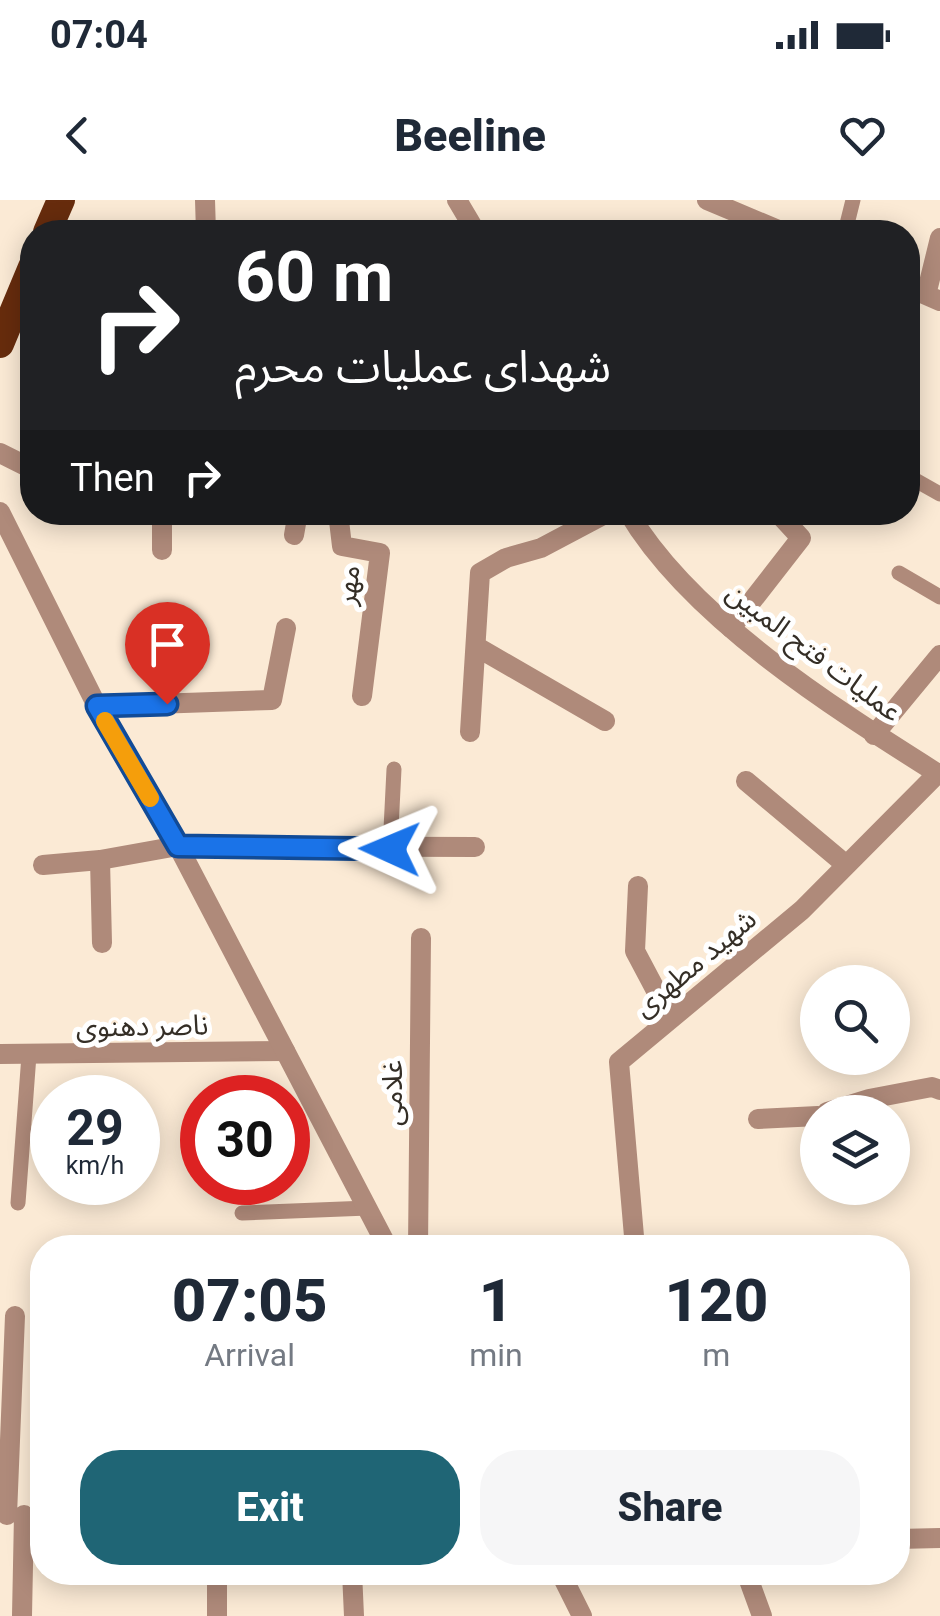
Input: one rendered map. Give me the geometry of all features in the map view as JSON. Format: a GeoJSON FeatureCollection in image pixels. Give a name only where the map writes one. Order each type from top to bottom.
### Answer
{"type":"FeatureCollection","features":[{"type":"Feature","properties":{"kind":"highway"},"geometry":{"type":"LineString","coordinates":[[0,344],[20,296]]}},
{"type":"Feature","properties":{"kind":"street"},"geometry":{"type":"LineString","coordinates":[[708,200],[754,220]]}},
{"type":"Feature","properties":{"kind":"street"},"geometry":{"type":"LineString","coordinates":[[925,295],[940,238]]}},
{"type":"Feature","properties":{"kind":"street"},"geometry":{"type":"LineString","coordinates":[[0,512],[97,706],[178,846],[382,1235]]}},
{"type":"Feature","properties":{"kind":"street"},"geometry":{"type":"LineString","coordinates":[[162,525],[162,550]]}},
{"type":"Feature","properties":{"kind":"street"},"geometry":{"type":"LineString","coordinates":[[294,535],[296,525]]}},
{"type":"Feature","properties":{"kind":"street","name":"مهر"},"geometry":{"type":"LineString","coordinates":[[340,525],[342,546],[380,553],[362,696]]}},
{"type":"Feature","properties":{"kind":"street"},"geometry":{"type":"LineString","coordinates":[[470,732],[480,573],[584,525]]}},
{"type":"Feature","properties":{"kind":"street","name":"عملیات فتح المبین"},"geometry":{"type":"LineString","coordinates":[[636,525],[731,628],[874,736],[939,774]]}},
{"type":"Feature","properties":{"kind":"street"},"geometry":{"type":"LineString","coordinates":[[731,628],[801,538],[788,525]]}},
{"type":"Feature","properties":{"kind":"street"},"geometry":{"type":"LineString","coordinates":[[97,706],[272,700],[286,628]]}},
{"type":"Feature","properties":{"kind":"street"},"geometry":{"type":"LineString","coordinates":[[477,647],[605,720]]}},
{"type":"Feature","properties":{"kind":"street"},"geometry":{"type":"LineString","coordinates":[[874,736],[940,655]]}},
{"type":"Feature","properties":{"kind":"street","name":"شهید مطهری"},"geometry":{"type":"LineString","coordinates":[[634,1235],[618,1062],[802,910],[939,774]]}},
{"type":"Feature","properties":{"kind":"street"},"geometry":{"type":"LineString","coordinates":[[746,781],[846,864]]}},
{"type":"Feature","properties":{"kind":"street"},"geometry":{"type":"LineString","coordinates":[[43,865],[178,846],[476,847]]}},
{"type":"Feature","properties":{"kind":"street"},"geometry":{"type":"LineString","coordinates":[[100,860],[102,943]]}},
{"type":"Feature","properties":{"kind":"street"},"geometry":{"type":"LineString","coordinates":[[638,886],[636,951],[671,1019]]}},
{"type":"Feature","properties":{"kind":"street","name":"غلامی"},"geometry":{"type":"LineString","coordinates":[[418,1235],[420,938]]}},
{"type":"Feature","properties":{"kind":"street","name":"ناصر دهنوی"},"geometry":{"type":"LineString","coordinates":[[0,1054],[285,1050]]}},
{"type":"Feature","properties":{"kind":"street"},"geometry":{"type":"LineString","coordinates":[[890,1095],[932,1087],[940,1090]]}},
{"type":"Feature","properties":{"kind":"street"},"geometry":{"type":"LineString","coordinates":[[758,1119],[800,1115]]}},
{"type":"Feature","properties":{"kind":"street"},"geometry":{"type":"LineString","coordinates":[[16,1316],[22,1616]]}},
{"type":"Feature","properties":{"kind":"street"},"geometry":{"type":"LineString","coordinates":[[910,1539],[940,1538]]}},
{"type":"Feature","properties":{"kind":"street"},"geometry":{"type":"LineString","coordinates":[[217,1585],[217,1616]]}},
{"type":"Feature","properties":{"kind":"street"},"geometry":{"type":"LineString","coordinates":[[353,1585],[354,1616]]}},
{"type":"Feature","properties":{"kind":"street"},"geometry":{"type":"LineString","coordinates":[[566,1585],[582,1616]]}},
{"type":"Feature","properties":{"kind":"street"},"geometry":{"type":"LineString","coordinates":[[751,1585],[762,1616]]}},
{"type":"Feature","properties":{"kind":"lane"},"geometry":{"type":"LineString","coordinates":[[899,573],[940,597]]}},
{"type":"Feature","properties":{"kind":"lane"},"geometry":{"type":"LineString","coordinates":[[390,849],[394,769]]}},
{"type":"Feature","properties":{"kind":"lane"},"geometry":{"type":"LineString","coordinates":[[18,1204],[29,1055]]}},
{"type":"Feature","properties":{"kind":"lane"},"geometry":{"type":"LineString","coordinates":[[242,1214],[368,1208]]}},
{"type":"Feature","properties":{"kind":"slow traffic"},"geometry":{"type":"LineString","coordinates":[[105,721],[150,798]]}},
{"type":"Feature","properties":{"kind":"route"},"geometry":{"type":"LineString","coordinates":[[167,704],[97,706],[178,846],[390,849]]}}]}
